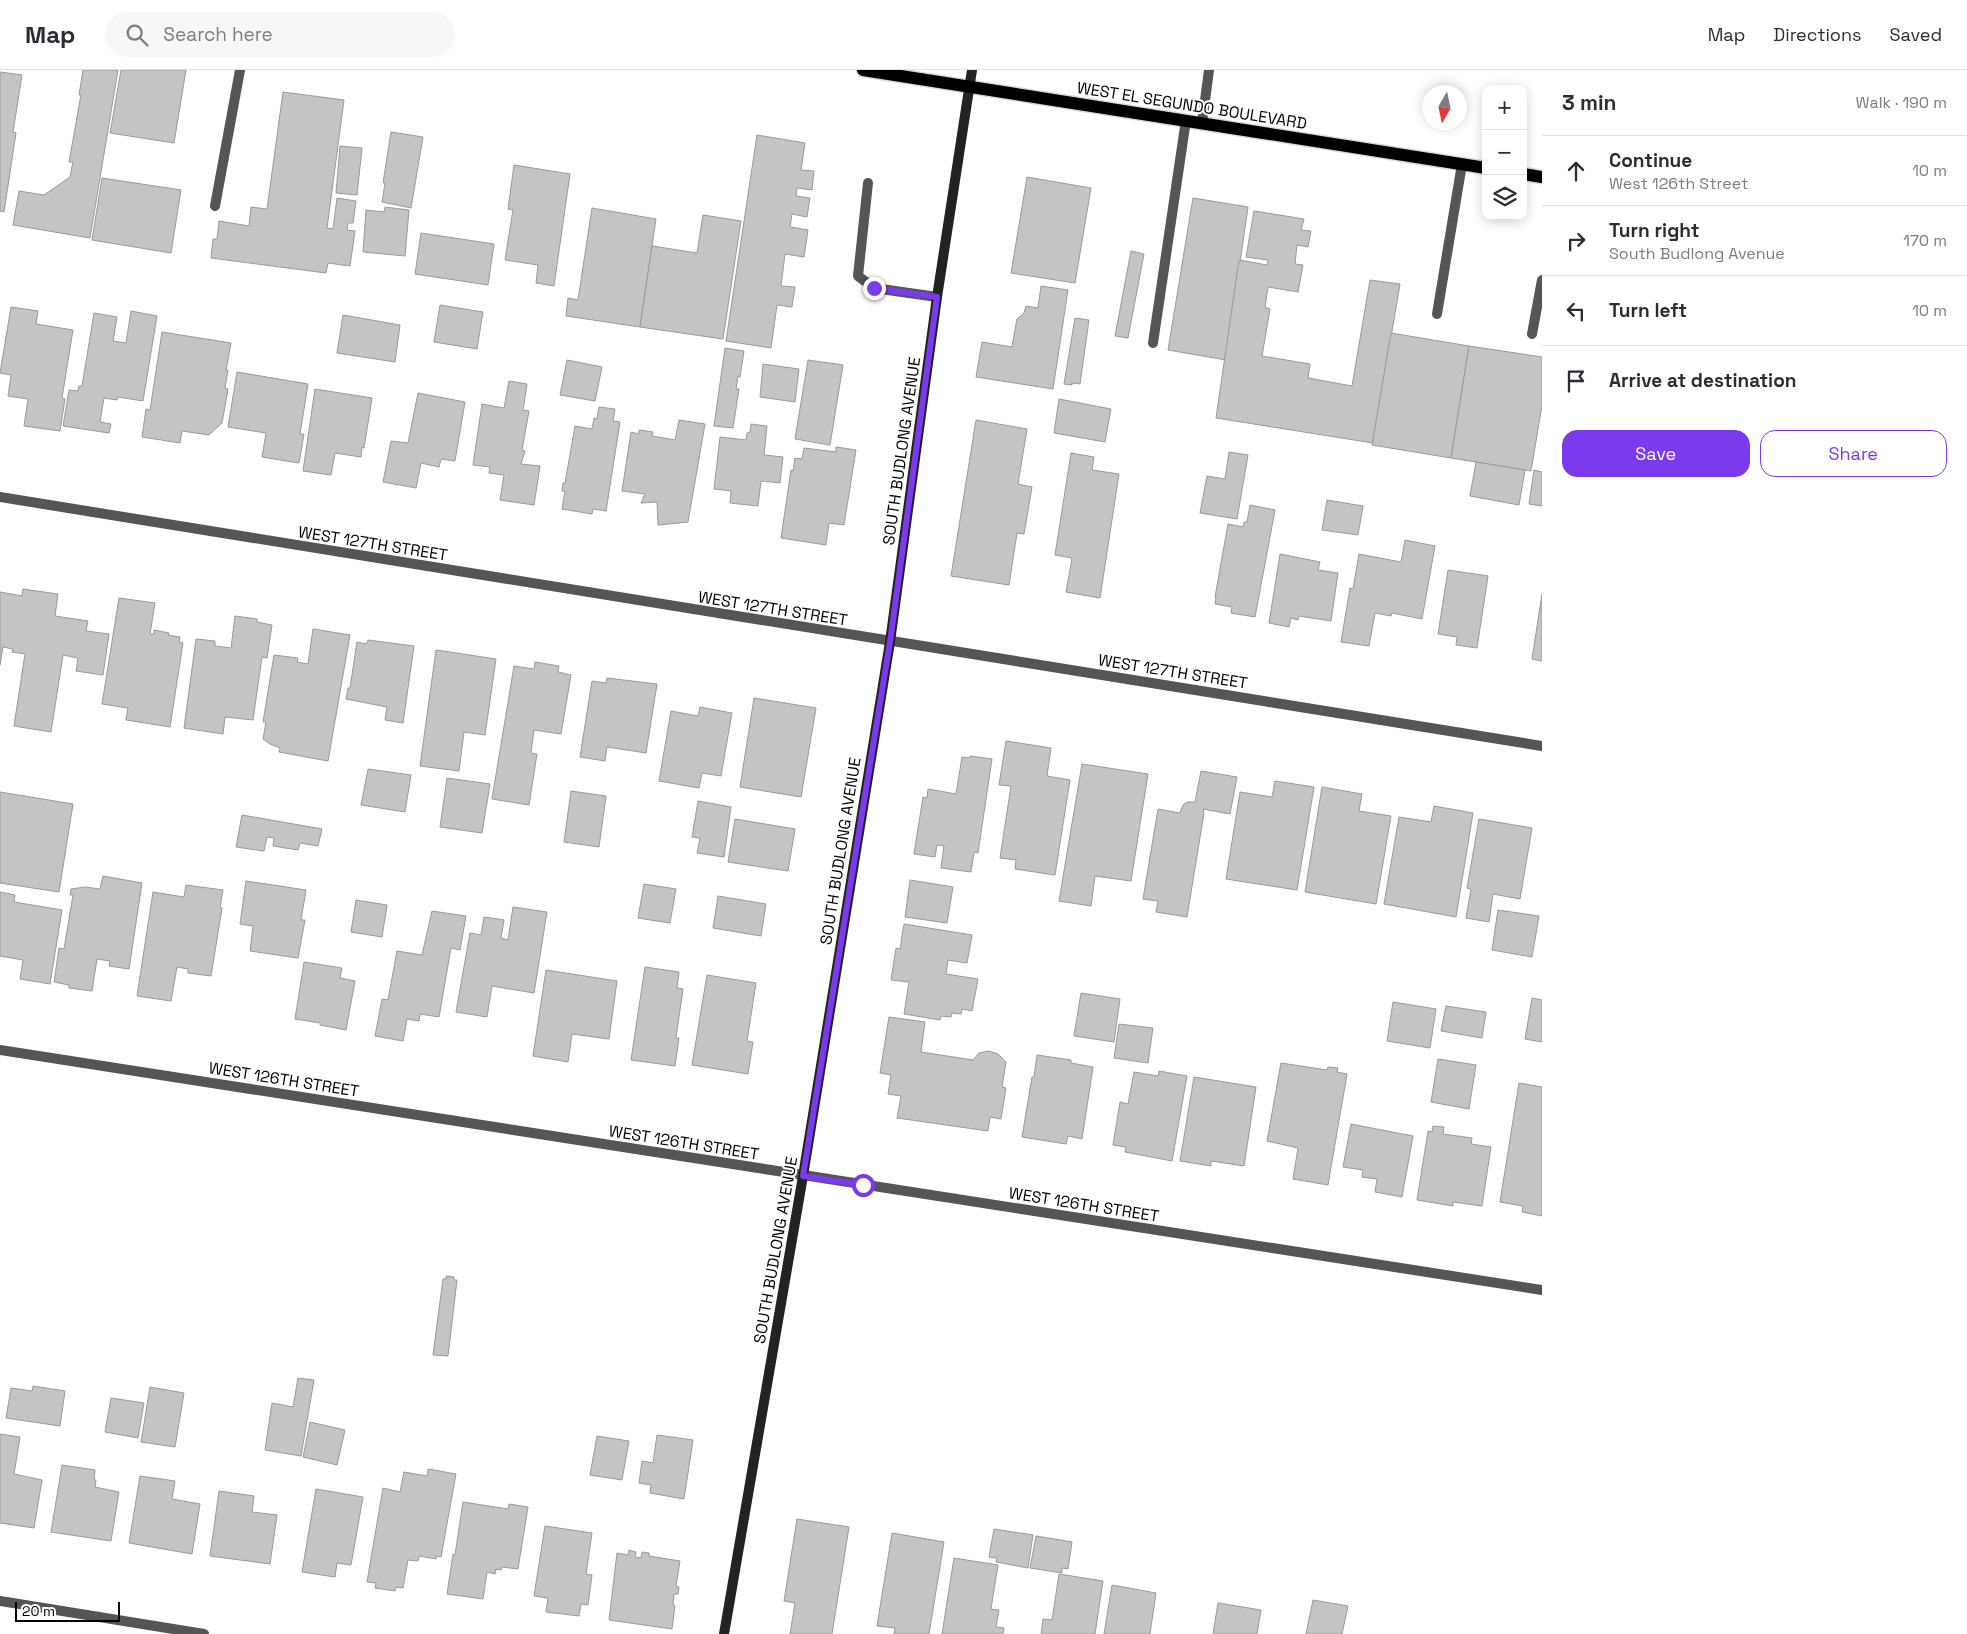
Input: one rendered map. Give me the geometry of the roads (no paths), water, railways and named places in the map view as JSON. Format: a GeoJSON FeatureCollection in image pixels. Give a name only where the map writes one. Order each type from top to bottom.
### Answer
{"type":"FeatureCollection","features":[{"type":"Feature","properties":{"kind":"main road","name":"WEST EL SEGUNDO BOULEVARD"},"geometry":{"type":"LineString","coordinates":[[863,70],[1482,167]]}},
{"type":"Feature","properties":{"kind":"main road"},"geometry":{"type":"LineString","coordinates":[[1527,175],[1542,177]]}},
{"type":"Feature","properties":{"kind":"street"},"geometry":{"type":"LineString","coordinates":[[215,206],[240,70]]}},
{"type":"Feature","properties":{"kind":"street","name":"SOUTH BUDLONG AVENUE"},"geometry":{"type":"LineString","coordinates":[[724,1634],[803,1176],[890,642],[937,297],[972,70]]}},
{"type":"Feature","properties":{"kind":"street"},"geometry":{"type":"LineString","coordinates":[[1202,123],[1209,70]]}},
{"type":"Feature","properties":{"kind":"street"},"geometry":{"type":"LineString","coordinates":[[1152,343],[1186,120]]}},
{"type":"Feature","properties":{"kind":"street"},"geometry":{"type":"LineString","coordinates":[[1437,314],[1462,164]]}},
{"type":"Feature","properties":{"kind":"street"},"geometry":{"type":"LineString","coordinates":[[868,183],[858,276],[874,288],[937,297]]}},
{"type":"Feature","properties":{"kind":"street"},"geometry":{"type":"LineString","coordinates":[[1532,334],[1542,280]]}},
{"type":"Feature","properties":{"kind":"street","name":"WEST 127TH STREET"},"geometry":{"type":"LineString","coordinates":[[0,498],[1542,746]]}},
{"type":"Feature","properties":{"kind":"street","name":"WEST 126TH STREET"},"geometry":{"type":"LineString","coordinates":[[0,1050],[1542,1290]]}},
{"type":"Feature","properties":{"kind":"street"},"geometry":{"type":"LineString","coordinates":[[0,1601],[204,1634]]}}]}
